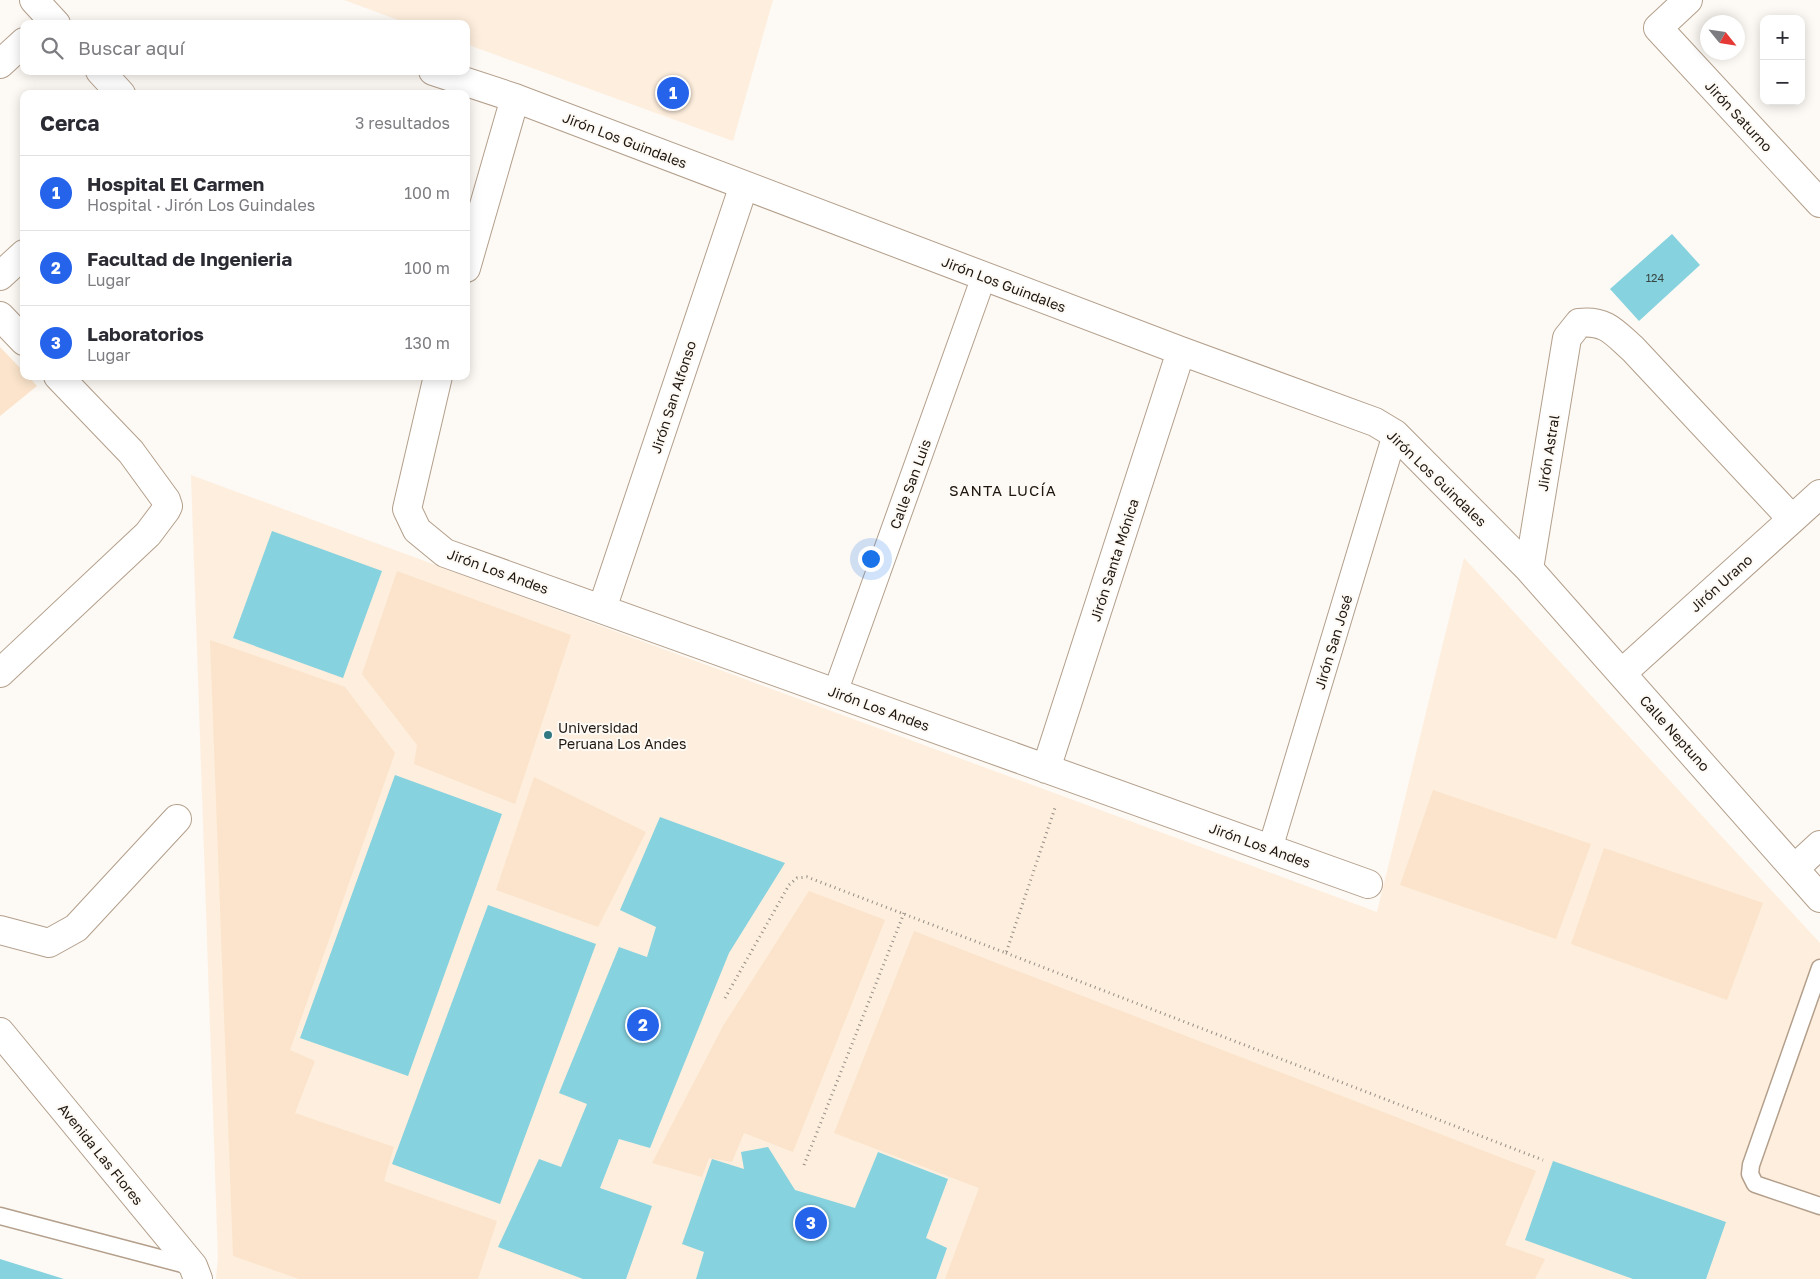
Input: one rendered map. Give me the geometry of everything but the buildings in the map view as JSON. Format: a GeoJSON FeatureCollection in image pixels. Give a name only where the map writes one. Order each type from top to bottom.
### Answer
{"type":"FeatureCollection","features":[{"type":"Feature","properties":{"kind":"street","name":"Jirón Saturno"},"geometry":{"type":"LineString","coordinates":[[1688,0],[1658,28],[1820,203]]}},
{"type":"Feature","properties":{"kind":"street"},"geometry":{"type":"LineString","coordinates":[[0,64],[20,46]]}},
{"type":"Feature","properties":{"kind":"street"},"geometry":{"type":"LineString","coordinates":[[104,75],[117,90]]}},
{"type":"Feature","properties":{"kind":"street","name":"Jirón Los Guindales"},"geometry":{"type":"LineString","coordinates":[[445,75],[515,98],[1181,351],[1375,422],[1395,434],[1530,569]]}},
{"type":"Feature","properties":{"kind":"street"},"geometry":{"type":"LineString","coordinates":[[470,254],[515,98]]}},
{"type":"Feature","properties":{"kind":"street","name":"Jirón San Alfonso"},"geometry":{"type":"LineString","coordinates":[[602,609],[744,185]]}},
{"type":"Feature","properties":{"kind":"street"},"geometry":{"type":"LineString","coordinates":[[0,276],[20,258]]}},
{"type":"Feature","properties":{"kind":"street","name":"Calle San Luis"},"geometry":{"type":"LineString","coordinates":[[834,692],[984,276]]}},
{"type":"Feature","properties":{"kind":"street"},"geometry":{"type":"LineString","coordinates":[[0,316],[20,337]]}},
{"type":"Feature","properties":{"kind":"street","name":"Jirón Astral"},"geometry":{"type":"LineString","coordinates":[[1530,569],[1567,338],[1579,323],[1594,321],[1611,329],[1633,349],[1792,519]]}},
{"type":"Feature","properties":{"kind":"street","name":"Jirón Santa Mónica"},"geometry":{"type":"LineString","coordinates":[[1056,772],[1181,351]]}},
{"type":"Feature","properties":{"kind":"street"},"geometry":{"type":"LineString","coordinates":[[0,673],[148,534],[168,506],[166,500],[131,452],[62,380]]}},
{"type":"Feature","properties":{"kind":"street","name":"Jirón Los Andes"},"geometry":{"type":"LineString","coordinates":[[437,380],[407,509],[417,530],[445,553],[1368,884]]}},
{"type":"Feature","properties":{"kind":"street","name":"Jirón San José"},"geometry":{"type":"LineString","coordinates":[[1270,849],[1395,434]]}},
{"type":"Feature","properties":{"kind":"street","name":"Jirón Urano"},"geometry":{"type":"LineString","coordinates":[[1622,673],[1820,494]]}},
{"type":"Feature","properties":{"kind":"street","name":"Calle Neptuno"},"geometry":{"type":"LineString","coordinates":[[1530,569],[1820,898]]}},
{"type":"Feature","properties":{"kind":"street"},"geometry":{"type":"LineString","coordinates":[[0,930],[49,943],[76,928],[177,819]]}},
{"type":"Feature","properties":{"kind":"street"},"geometry":{"type":"LineString","coordinates":[[1795,868],[1820,845]]}},
{"type":"Feature","properties":{"kind":"street","name":"Avenida Las Flores"},"geometry":{"type":"LineString","coordinates":[[0,1032],[195,1273]]}},
{"type":"Feature","properties":{"kind":"lane"},"geometry":{"type":"LineString","coordinates":[[1820,968],[1751,1166],[1750,1174],[1755,1184],[1820,1206]]}},
{"type":"Feature","properties":{"kind":"lane"},"geometry":{"type":"LineString","coordinates":[[0,1216],[195,1273]]}},
{"type":"Feature","properties":{"kind":"path"},"geometry":{"type":"LineString","coordinates":[[1006,953],[1056,772]]}},
{"type":"Feature","properties":{"kind":"path"},"geometry":{"type":"LineString","coordinates":[[726,998],[788,886],[797,878],[807,877],[1543,1160]]}},
{"type":"Feature","properties":{"kind":"path"},"geometry":{"type":"LineString","coordinates":[[804,1166],[904,914]]}},
{"type":"Feature","properties":{"kind":"shaded area"},"geometry":{"type":"Polygon","coordinates":[[[344,0],[773,0],[733,141],[470,45],[470,20],[398,20],[344,0]]]}},
{"type":"Feature","properties":{"kind":"shaded area"},"geometry":{"type":"Polygon","coordinates":[[[0,347],[20,368],[20,380],[32,380],[37,386],[0,416],[0,347]]]}},
{"type":"Feature","properties":{"kind":"shaded area","name":"Universidad Peruana Los Andes"},"geometry":{"type":"Polygon","coordinates":[[[191,475],[1377,912],[1464,558],[1820,943],[1820,1279],[216,1279],[218,1258],[191,475]]]}},
{"type":"Feature","properties":{"kind":"shaded area"},"geometry":{"type":"Polygon","coordinates":[[[397,571],[571,635],[515,804],[414,764],[417,745],[362,674],[397,571]]]}},
{"type":"Feature","properties":{"kind":"shaded area"},"geometry":{"type":"Polygon","coordinates":[[[210,640],[345,687],[395,753],[290,1050],[315,1061],[295,1113],[394,1147],[384,1181],[497,1221],[478,1279],[299,1279],[233,1256],[210,640]]]}},
{"type":"Feature","properties":{"kind":"shaded area"},"geometry":{"type":"Polygon","coordinates":[[[534,777],[646,832],[598,927],[496,890],[534,777]]]}},
{"type":"Feature","properties":{"kind":"shaded area"},"geometry":{"type":"Polygon","coordinates":[[[1433,790],[1591,844],[1556,939],[1400,885],[1433,790]]]}},
{"type":"Feature","properties":{"kind":"shaded area"},"geometry":{"type":"Polygon","coordinates":[[[1604,848],[1763,903],[1727,1000],[1571,944],[1604,848]]]}},
{"type":"Feature","properties":{"kind":"shaded area"},"geometry":{"type":"Polygon","coordinates":[[[809,891],[885,920],[793,1152],[744,1133],[732,1162],[709,1158],[702,1177],[652,1163],[723,1026],[809,891]]]}},
{"type":"Feature","properties":{"kind":"shaded area"},"geometry":{"type":"Polygon","coordinates":[[[914,931],[1536,1171],[1505,1245],[1545,1259],[1535,1279],[945,1279],[979,1188],[834,1133],[914,931]]]}},
{"type":"Feature","properties":{"kind":"place","name":"Hospital El Carmen"},"geometry":{"type":"Point","coordinates":[673,93]}},
{"type":"Feature","properties":{"kind":"place","name":"Universidad Peruana Los Andes"},"geometry":{"type":"Point","coordinates":[548,735]}},
{"type":"Feature","properties":{"kind":"place","name":"Facultad de Ingenieria"},"geometry":{"type":"Point","coordinates":[643,1025]}},
{"type":"Feature","properties":{"kind":"place","name":"Laboratorios"},"geometry":{"type":"Point","coordinates":[811,1223]}},
{"type":"Feature","properties":{"kind":"district","name":"SANTA LUCÍA"},"geometry":{"type":"Point","coordinates":[1003,490]}}]}
